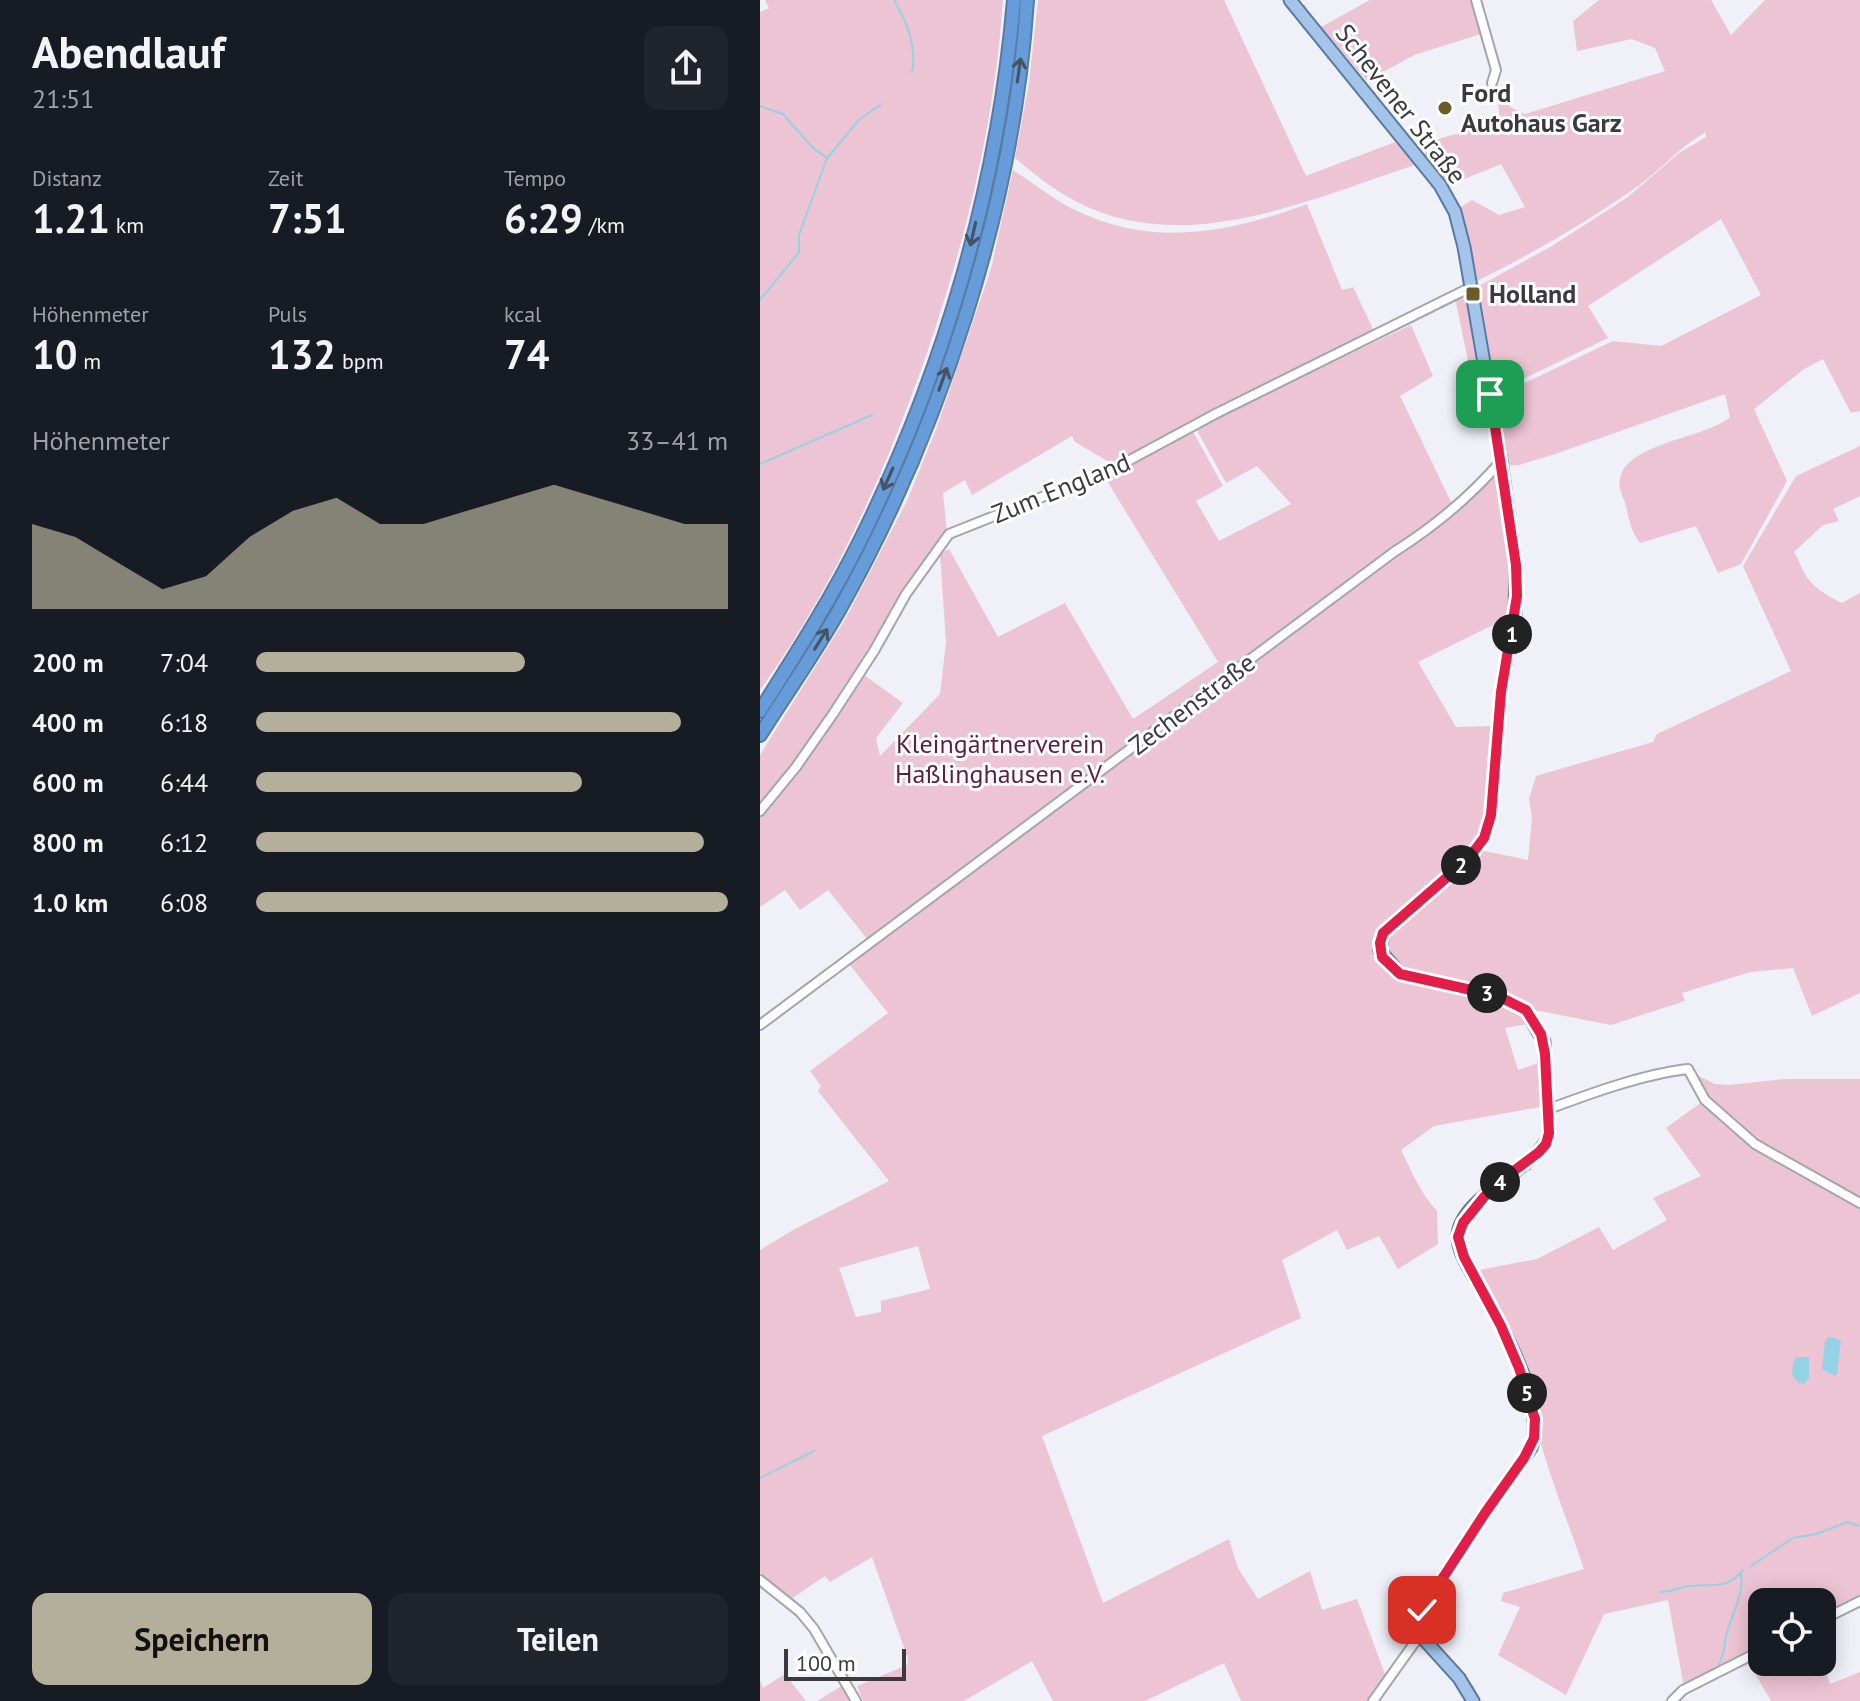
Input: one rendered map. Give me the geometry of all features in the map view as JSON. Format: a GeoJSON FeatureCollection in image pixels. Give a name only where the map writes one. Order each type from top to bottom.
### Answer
{"type":"FeatureCollection","features":[{"type":"Feature","properties":{"kind":"highway"},"geometry":{"type":"LineString","coordinates":[[760,711],[818,619],[861,539],[923,399],[961,285],[991,158],[1002,103],[1014,0]]}},
{"type":"Feature","properties":{"kind":"highway"},"geometry":{"type":"LineString","coordinates":[[760,735],[838,612],[906,473],[943,380],[963,323],[1003,167],[1027,0]]}},
{"type":"Feature","properties":{"kind":"main road","name":"Schevener Straße"},"geometry":{"type":"LineString","coordinates":[[1290,0],[1429,169],[1455,212],[1471,287],[1516,565],[1517,596],[1501,692],[1491,815],[1484,838],[1468,859],[1383,933],[1380,951],[1382,957],[1400,974],[1498,996],[1526,1010],[1544,1042],[1549,1133],[1546,1144],[1475,1207],[1460,1227],[1459,1243],[1519,1368],[1535,1419],[1534,1438],[1524,1458],[1422,1610],[1417,1624],[1420,1635]]}},
{"type":"Feature","properties":{"kind":"main road"},"geometry":{"type":"LineString","coordinates":[[1420,1635],[1459,1678],[1473,1701]]}},
{"type":"Feature","properties":{"kind":"street"},"geometry":{"type":"LineString","coordinates":[[1476,0],[1496,70],[1492,83]]}},
{"type":"Feature","properties":{"kind":"street","name":"Zum England"},"geometry":{"type":"LineString","coordinates":[[760,811],[825,725],[874,651],[906,594],[949,534],[1115,468],[1217,413],[1471,287]]}},
{"type":"Feature","properties":{"kind":"street","name":"Zechenstraße"},"geometry":{"type":"LineString","coordinates":[[760,1025],[1394,552],[1429,530],[1479,486],[1501,461]]}},
{"type":"Feature","properties":{"kind":"street"},"geometry":{"type":"LineString","coordinates":[[1546,1110],[1589,1094],[1688,1069],[1705,1100],[1755,1144],[1860,1203]]}},
{"type":"Feature","properties":{"kind":"street"},"geometry":{"type":"LineString","coordinates":[[760,1580],[800,1612],[814,1629],[856,1701]]}},
{"type":"Feature","properties":{"kind":"street"},"geometry":{"type":"LineString","coordinates":[[1836,1613],[1860,1601]]}},
{"type":"Feature","properties":{"kind":"street"},"geometry":{"type":"LineString","coordinates":[[1373,1701],[1420,1635]]}},
{"type":"Feature","properties":{"kind":"street"},"geometry":{"type":"LineString","coordinates":[[1672,1701],[1683,1690],[1748,1657]]}},
{"type":"Feature","properties":{"kind":"green space"},"geometry":{"type":"Polygon","coordinates":[[[765,0],[1003,0],[983,149],[960,246],[931,342],[866,507],[806,619],[760,690],[760,12],[769,8],[765,0]]]}},
{"type":"Feature","properties":{"kind":"green space"},"geometry":{"type":"Polygon","coordinates":[[[1038,0],[1224,0],[1306,176],[1395,142],[1415,165],[1291,206],[1205,224],[1162,225],[1120,218],[1079,203],[1015,158],[1029,83],[1038,0]]]}},
{"type":"Feature","properties":{"kind":"green space"},"geometry":{"type":"Polygon","coordinates":[[[1370,0],[1470,0],[1481,34],[1414,55],[1367,81],[1321,27],[1370,0]]]}},
{"type":"Feature","properties":{"kind":"green space"},"geometry":{"type":"Polygon","coordinates":[[[1599,0],[1711,0],[1731,35],[1765,0],[1860,0],[1860,411],[1851,413],[1823,359],[1804,369],[1754,409],[1787,481],[1741,564],[1718,573],[1696,526],[1640,543],[1630,524],[1620,479],[1626,467],[1651,449],[1703,431],[1730,417],[1725,394],[1555,454],[1505,466],[1495,397],[1613,341],[1661,346],[1761,295],[1721,219],[1588,306],[1608,338],[1496,392],[1479,286],[1552,246],[1628,197],[1679,153],[1706,137],[1706,132],[1688,144],[1638,186],[1599,212],[1477,281],[1461,207],[1472,200],[1499,215],[1525,207],[1501,164],[1447,186],[1418,145],[1500,121],[1497,93],[1510,107],[1525,114],[1665,71],[1655,48],[1632,39],[1577,51],[1573,21],[1599,0]]]}},
{"type":"Feature","properties":{"kind":"green space","name":"Kleingärtnerverein Haßlinghausen e.V."},"geometry":{"type":"Polygon","coordinates":[[[1013,170],[1075,210],[1133,229],[1191,232],[1220,229],[1307,204],[1342,290],[1353,287],[1374,331],[1116,466],[1075,442],[1072,436],[972,495],[965,480],[943,493],[947,533],[911,580],[860,672],[903,703],[876,738],[880,756],[940,694],[946,642],[940,554],[949,549],[998,637],[1065,603],[1133,719],[1218,662],[1104,476],[1191,428],[1223,486],[1196,501],[1219,541],[1291,504],[1257,466],[1226,483],[1195,427],[1411,325],[1433,376],[1400,396],[1452,504],[1410,537],[1419,542],[1498,471],[1511,557],[1511,616],[1418,662],[1456,727],[1493,726],[1491,784],[1481,838],[1465,858],[1381,931],[1387,966],[1486,994],[1521,1012],[1533,1023],[1505,1028],[1518,1070],[1542,1062],[1540,1107],[1434,1126],[1401,1150],[1421,1190],[1437,1211],[1438,1244],[1398,1269],[1379,1236],[1347,1250],[1337,1230],[1282,1260],[1301,1318],[1042,1436],[1103,1603],[1229,1539],[1238,1568],[1258,1599],[1310,1571],[1322,1610],[1357,1599],[1386,1677],[1370,1701],[1241,1701],[1224,1663],[1145,1701],[1053,1701],[1032,1661],[964,1701],[863,1701],[857,1686],[907,1665],[908,1659],[872,1557],[830,1582],[825,1576],[791,1599],[769,1587],[760,1572],[760,1250],[889,1181],[818,1091],[821,1086],[810,1071],[888,1013],[849,964],[1147,742],[1145,739],[868,940],[828,890],[800,910],[785,890],[760,907],[760,755],[846,618],[907,501],[937,427],[991,269],[1013,170]],[[918,1246],[839,1268],[856,1317],[881,1312],[881,1301],[930,1289],[918,1246]]]}},
{"type":"Feature","properties":{"kind":"green space"},"geometry":{"type":"Polygon","coordinates":[[[1466,295],[1478,358],[1477,367],[1470,370],[1455,298],[1466,295]]]}},
{"type":"Feature","properties":{"kind":"green space"},"geometry":{"type":"Polygon","coordinates":[[[1860,446],[1860,496],[1833,509],[1839,521],[1823,525],[1794,552],[1809,580],[1827,595],[1842,603],[1860,593],[1860,993],[1812,1016],[1793,968],[1750,972],[1682,993],[1685,1001],[1611,1025],[1529,1009],[1394,968],[1382,943],[1384,934],[1479,850],[1528,860],[1532,818],[1529,799],[1536,776],[1653,742],[1657,734],[1791,671],[1743,566],[1796,476],[1860,446]]]}},
{"type":"Feature","properties":{"kind":"green space"},"geometry":{"type":"Polygon","coordinates":[[[1691,1072],[1715,1084],[1729,1085],[1785,1079],[1860,1079],[1860,1598],[1836,1610],[1836,1588],[1748,1588],[1748,1653],[1684,1687],[1668,1600],[1604,1614],[1566,1695],[1498,1655],[1520,1607],[1501,1601],[1503,1593],[1584,1569],[1548,1467],[1508,1329],[1479,1270],[1537,1259],[1599,1227],[1613,1250],[1667,1220],[1653,1198],[1701,1176],[1666,1128],[1706,1099],[1691,1072]]]}},
{"type":"Feature","properties":{"kind":"green space"},"geometry":{"type":"Polygon","coordinates":[[[1860,1672],[1860,1701],[1771,1701],[1756,1676],[1827,1676],[1830,1684],[1860,1672]]]}},
{"type":"Feature","properties":{"kind":"green space"},"geometry":{"type":"Polygon","coordinates":[[[785,1674],[806,1701],[760,1701],[760,1680],[763,1688],[785,1674]]]}},
{"type":"Feature","properties":{"kind":"green space"},"geometry":{"type":"Polygon","coordinates":[[[845,1684],[854,1701],[817,1701],[845,1684]]]}},
{"type":"Feature","properties":{"kind":"water"},"geometry":{"type":"Polygon","coordinates":[[[1832,1337],[1841,1341],[1835,1376],[1822,1369],[1825,1342],[1832,1337]]]}},
{"type":"Feature","properties":{"kind":"water"},"geometry":{"type":"Polygon","coordinates":[[[1796,1357],[1809,1357],[1809,1378],[1804,1384],[1792,1374],[1796,1357]]]}},
{"type":"Feature","properties":{"kind":"waterway"},"geometry":{"type":"LineString","coordinates":[[894,0],[910,34],[912,72]]}},
{"type":"Feature","properties":{"kind":"waterway"},"geometry":{"type":"LineString","coordinates":[[760,300],[799,252],[799,235],[827,158],[859,120],[881,104]]}},
{"type":"Feature","properties":{"kind":"waterway"},"geometry":{"type":"LineString","coordinates":[[760,106],[783,114],[813,148],[827,158]]}},
{"type":"Feature","properties":{"kind":"waterway"},"geometry":{"type":"LineString","coordinates":[[760,464],[872,415]]}},
{"type":"Feature","properties":{"kind":"waterway"},"geometry":{"type":"LineString","coordinates":[[760,1478],[814,1451]]}},
{"type":"Feature","properties":{"kind":"waterway"},"geometry":{"type":"LineString","coordinates":[[1751,1566],[1793,1538],[1816,1534],[1848,1522],[1858,1526]]}},
{"type":"Feature","properties":{"kind":"waterway"},"geometry":{"type":"LineString","coordinates":[[1660,1592],[1725,1584],[1743,1570]]}},
{"type":"Feature","properties":{"kind":"waterway"},"geometry":{"type":"LineString","coordinates":[[1719,1664],[1739,1596],[1741,1573]]}},
{"type":"Feature","properties":{"kind":"place","name":"Ford Autohaus Garz"},"geometry":{"type":"Point","coordinates":[1445,108]}},
{"type":"Feature","properties":{"kind":"place","name":"Holland"},"geometry":{"type":"Point","coordinates":[1473,294]}},
{"type":"Feature","properties":{"kind":"route"},"geometry":{"type":"LineString","coordinates":[[1422,1610],[1531,1448],[1535,1428],[1532,1409],[1508,1341],[1464,1257],[1458,1237],[1460,1227],[1484,1197],[1546,1144],[1549,1126],[1544,1042],[1526,1010],[1498,996],[1474,989],[1400,974],[1382,957],[1380,951],[1383,933],[1397,918],[1468,859],[1484,838],[1491,815],[1501,692],[1517,596],[1516,565],[1490,394]]}}]}
